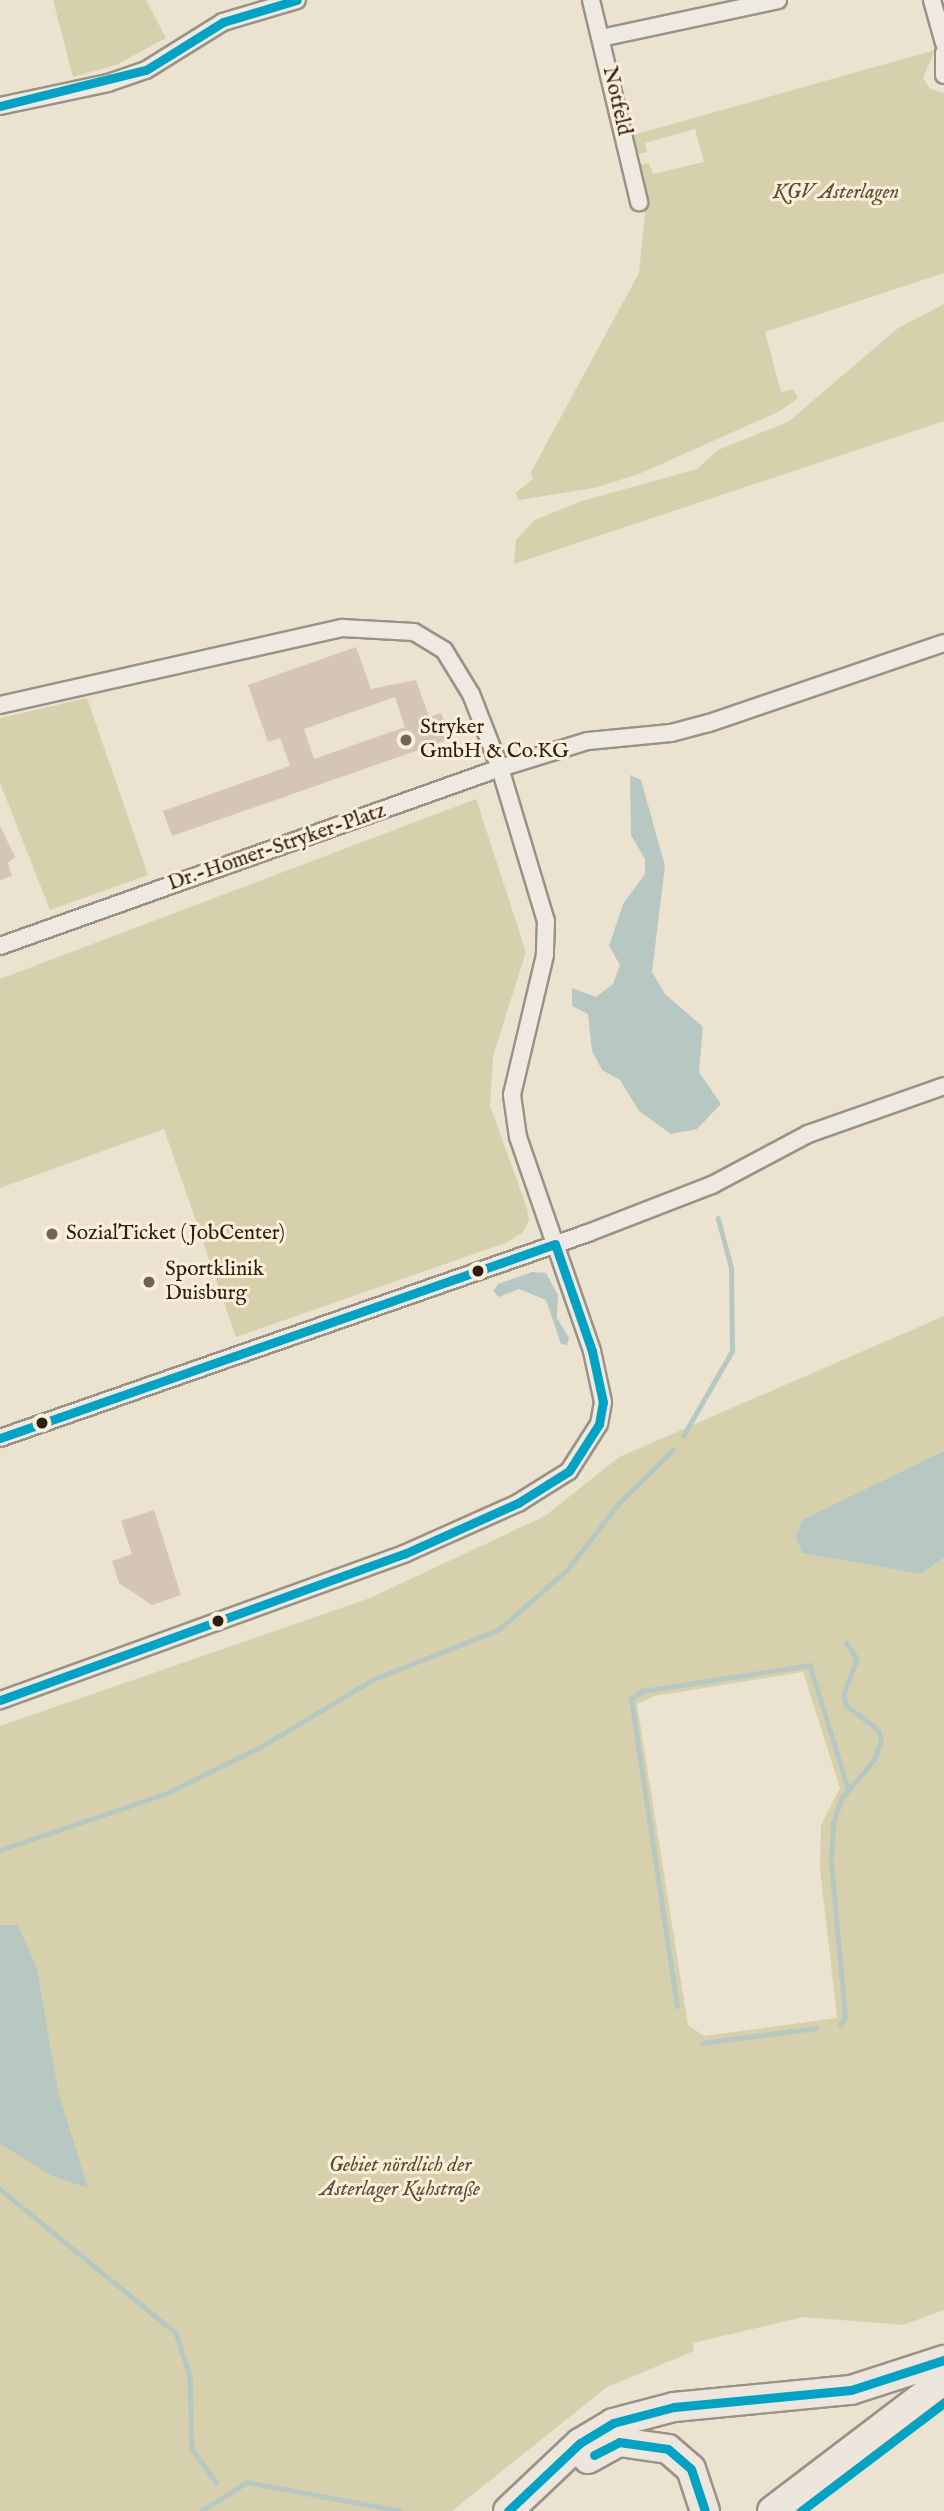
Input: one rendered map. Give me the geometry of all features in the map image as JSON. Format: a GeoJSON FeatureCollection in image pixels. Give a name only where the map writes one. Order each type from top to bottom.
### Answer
{"type":"FeatureCollection","features":[{"type":"Feature","properties":{"kind":"highway"},"geometry":{"type":"LineString","coordinates":[[508,2511],[580,2443],[614,2423],[674,2407],[851,2390],[944,2360]]}},
{"type":"Feature","properties":{"kind":"highway"},"geometry":{"type":"LineString","coordinates":[[772,2511],[944,2380]]}},
{"type":"Feature","properties":{"kind":"highway"},"geometry":{"type":"LineString","coordinates":[[801,2511],[944,2403]]}},
{"type":"Feature","properties":{"kind":"highway"},"geometry":{"type":"LineString","coordinates":[[527,2511],[598,2451],[637,2441],[681,2457],[699,2481],[705,2511]]}},
{"type":"Feature","properties":{"kind":"street"},"geometry":{"type":"LineString","coordinates":[[0,106],[108,83],[146,70],[223,22],[297,0]]}},
{"type":"Feature","properties":{"kind":"street","name":"Notfeld"},"geometry":{"type":"LineString","coordinates":[[591,0],[639,202]]}},
{"type":"Feature","properties":{"kind":"street"},"geometry":{"type":"LineString","coordinates":[[601,38],[778,0]]}},
{"type":"Feature","properties":{"kind":"street"},"geometry":{"type":"LineString","coordinates":[[932,0],[944,43]]}},
{"type":"Feature","properties":{"kind":"street"},"geometry":{"type":"LineString","coordinates":[[944,53],[944,75]]}},
{"type":"Feature","properties":{"kind":"street"},"geometry":{"type":"LineString","coordinates":[[0,705],[342,628],[385,626],[414,632],[443,650],[471,694],[500,768],[546,921],[545,955],[512,1095],[518,1137],[592,1351],[603,1402],[599,1424],[569,1471],[518,1503],[404,1554],[0,1700]]}},
{"type":"Feature","properties":{"kind":"street","name":"Dr.-Homer-Stryker-Platz"},"geometry":{"type":"LineString","coordinates":[[0,946],[500,768],[588,741],[671,733],[709,723],[944,643]]}},
{"type":"Feature","properties":{"kind":"street"},"geometry":{"type":"LineString","coordinates":[[0,1438],[555,1244],[712,1185],[808,1134],[944,1086]]}},
{"type":"Feature","properties":{"kind":"green space"},"geometry":{"type":"Polygon","coordinates":[[[53,0],[146,0],[166,38],[116,65],[73,77],[53,0]]]}},
{"type":"Feature","properties":{"kind":"green space","name":"KGV Asterlagen"},"geometry":{"type":"Polygon","coordinates":[[[935,50],[923,78],[930,89],[944,93],[944,273],[765,332],[781,392],[793,389],[798,398],[780,411],[639,474],[594,488],[519,500],[515,493],[533,479],[531,472],[639,273],[645,213],[636,166],[649,163],[653,174],[704,162],[695,129],[645,143],[647,152],[633,155],[630,136],[935,50]]]}},
{"type":"Feature","properties":{"kind":"green space"},"geometry":{"type":"Polygon","coordinates":[[[944,304],[944,421],[514,564],[516,540],[535,520],[582,501],[697,469],[718,450],[788,422],[898,328],[944,304]]]}},
{"type":"Feature","properties":{"kind":"green space"},"geometry":{"type":"Polygon","coordinates":[[[87,698],[148,875],[50,910],[0,783],[0,718],[87,698]]]}},
{"type":"Feature","properties":{"kind":"green space"},"geometry":{"type":"Polygon","coordinates":[[[476,799],[526,952],[493,1056],[490,1106],[527,1208],[529,1221],[523,1232],[508,1242],[236,1337],[164,1129],[0,1188],[0,979],[476,799]]]}},
{"type":"Feature","properties":{"kind":"green space","name":"Gebiet nördlich der Asterlager Kuhstraße"},"geometry":{"type":"Polygon","coordinates":[[[944,1316],[944,1451],[905,1471],[802,1553],[920,1574],[944,1558],[944,2310],[903,2325],[803,2317],[693,2343],[694,2351],[607,2387],[452,2511],[0,2511],[0,1726],[370,1598],[545,1516],[619,1457],[944,1316]],[[803,1672],[655,1696],[637,1704],[688,2025],[704,2036],[837,2018],[820,1868],[821,1825],[840,1788],[803,1672]]]}},
{"type":"Feature","properties":{"kind":"shaded area"},"geometry":{"type":"Polygon","coordinates":[[[630,775],[641,780],[665,866],[652,972],[665,994],[703,1027],[699,1072],[721,1104],[697,1129],[671,1134],[639,1111],[620,1080],[602,1070],[592,1051],[588,1014],[572,1006],[572,988],[596,997],[613,984],[620,965],[609,946],[623,904],[645,874],[645,859],[631,835],[630,775]]]}},
{"type":"Feature","properties":{"kind":"shaded area"},"geometry":{"type":"Polygon","coordinates":[[[532,1272],[546,1273],[558,1295],[557,1318],[569,1338],[567,1345],[561,1344],[546,1300],[519,1289],[499,1297],[493,1291],[498,1284],[532,1272]]]}},
{"type":"Feature","properties":{"kind":"shaded area"},"geometry":{"type":"Polygon","coordinates":[[[944,1451],[944,1558],[920,1574],[802,1553],[796,1536],[802,1520],[944,1451]]]}},
{"type":"Feature","properties":{"kind":"shaded area"},"geometry":{"type":"Polygon","coordinates":[[[0,1925],[18,1925],[37,1969],[58,2091],[88,2188],[50,2175],[0,2144],[0,1925]]]}},
{"type":"Feature","properties":{"kind":"building","name":"Stryker GmbH & Co.KG"},"geometry":{"type":"Polygon","coordinates":[[[356,647],[371,689],[416,680],[429,717],[441,713],[450,739],[172,836],[163,811],[290,766],[280,738],[268,742],[248,685],[356,647]],[[395,697],[304,729],[314,759],[405,727],[395,697]]]}},
{"type":"Feature","properties":{"kind":"building"},"geometry":{"type":"Polygon","coordinates":[[[0,826],[15,857],[8,863],[12,876],[0,880],[0,826]]]}},
{"type":"Feature","properties":{"kind":"building"},"geometry":{"type":"Polygon","coordinates":[[[154,1510],[181,1595],[152,1605],[119,1583],[112,1561],[132,1554],[121,1521],[154,1510]]]}},
{"type":"Feature","properties":{"kind":"waterway"},"geometry":{"type":"LineString","coordinates":[[683,1436],[732,1351],[731,1268],[718,1219]]}},
{"type":"Feature","properties":{"kind":"waterway"},"geometry":{"type":"LineString","coordinates":[[0,1850],[167,1793],[264,1745],[374,1679],[498,1630],[567,1570],[619,1503],[673,1450]]}},
{"type":"Feature","properties":{"kind":"waterway"},"geometry":{"type":"LineString","coordinates":[[840,2025],[845,2017],[831,1863],[833,1824],[841,1799],[874,1760],[881,1740],[878,1730],[846,1706],[843,1695],[857,1659],[846,1643]]}},
{"type":"Feature","properties":{"kind":"waterway"},"geometry":{"type":"LineString","coordinates":[[677,2007],[631,1699],[642,1691],[810,1665],[848,1788]]}},
{"type":"Feature","properties":{"kind":"waterway"},"geometry":{"type":"LineString","coordinates":[[702,2043],[816,2028]]}},
{"type":"Feature","properties":{"kind":"waterway"},"geometry":{"type":"LineString","coordinates":[[0,2189],[176,2333],[190,2376],[192,2449],[216,2482]]}},
{"type":"Feature","properties":{"kind":"waterway"},"geometry":{"type":"LineString","coordinates":[[201,2511],[247,2482],[400,2511]]}},
{"type":"Feature","properties":{"kind":"transit line"},"geometry":{"type":"LineString","coordinates":[[0,106],[146,70],[223,22],[297,0]]}},
{"type":"Feature","properties":{"kind":"transit line"},"geometry":{"type":"LineString","coordinates":[[0,1438],[555,1244]]}},
{"type":"Feature","properties":{"kind":"transit line"},"geometry":{"type":"LineString","coordinates":[[0,1700],[404,1554],[518,1503],[569,1471],[599,1424],[603,1402],[592,1351],[555,1244]]}},
{"type":"Feature","properties":{"kind":"transit line"},"geometry":{"type":"LineString","coordinates":[[508,2511],[580,2443],[613,2423],[674,2407],[851,2390],[944,2360]]}},
{"type":"Feature","properties":{"kind":"transit line"},"geometry":{"type":"LineString","coordinates":[[801,2511],[944,2403]]}},
{"type":"Feature","properties":{"kind":"transit line"},"geometry":{"type":"LineString","coordinates":[[594,2455],[619,2442],[668,2449],[691,2469],[705,2511]]}},
{"type":"Feature","properties":{"kind":"place","name":"Stryker GmbH & Co.KG"},"geometry":{"type":"Point","coordinates":[406,740]}},
{"type":"Feature","properties":{"kind":"place","name":"SozialTicket (JobCenter)"},"geometry":{"type":"Point","coordinates":[52,1234]}},
{"type":"Feature","properties":{"kind":"place","name":"Sportklinik Duisburg"},"geometry":{"type":"Point","coordinates":[149,1282]}}]}
